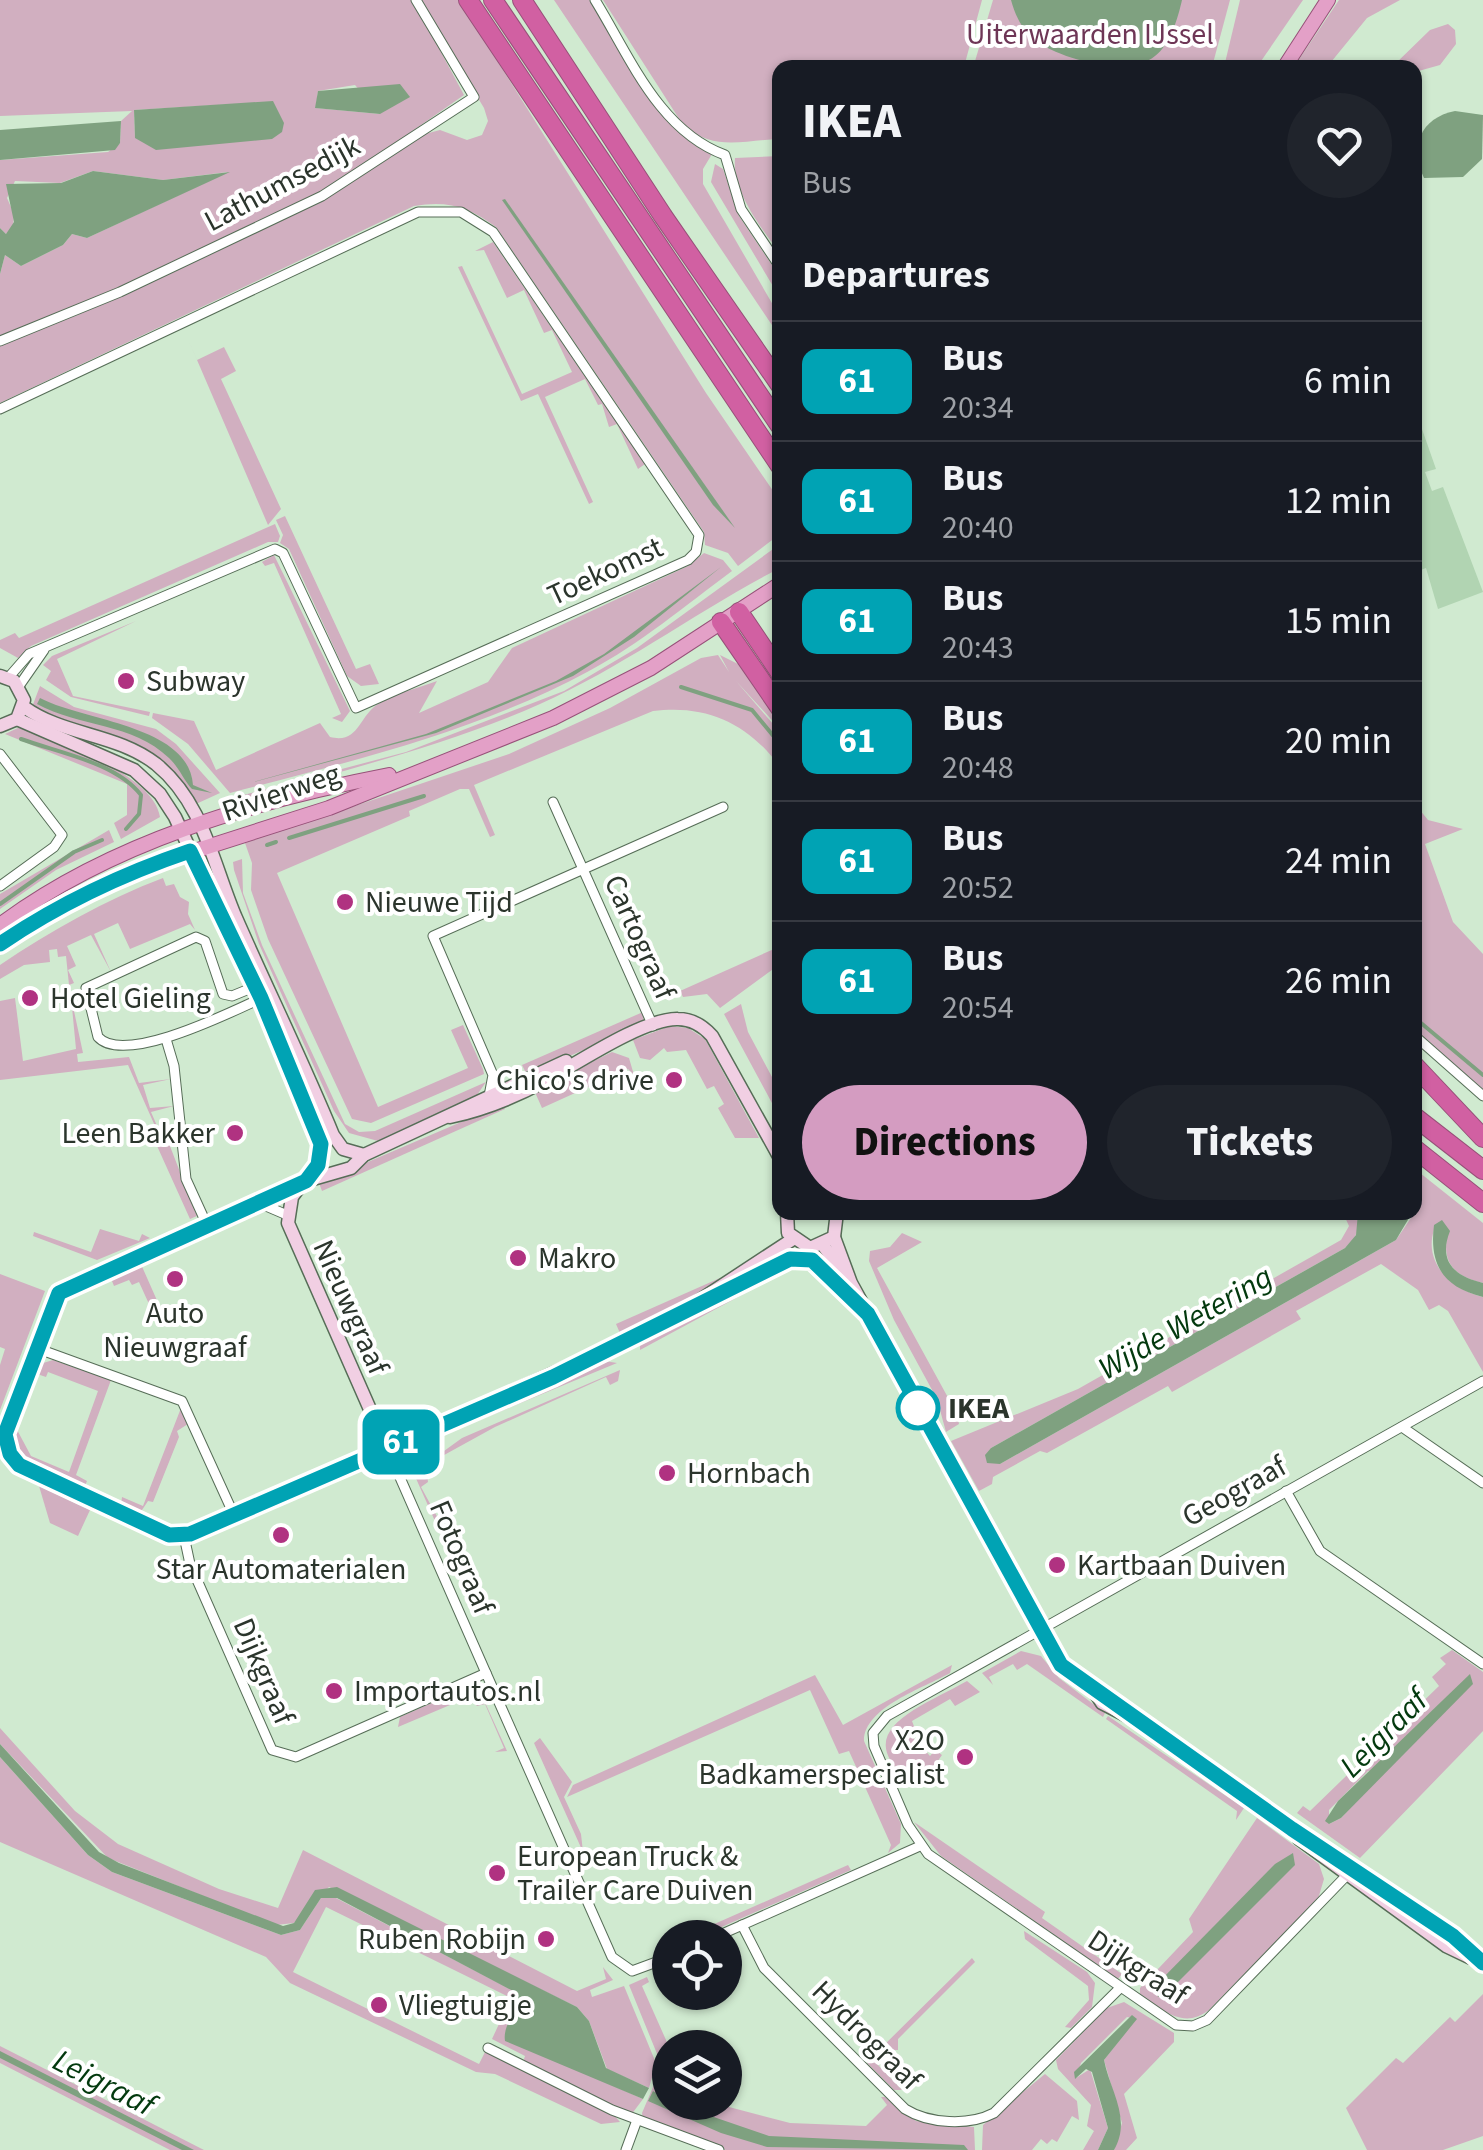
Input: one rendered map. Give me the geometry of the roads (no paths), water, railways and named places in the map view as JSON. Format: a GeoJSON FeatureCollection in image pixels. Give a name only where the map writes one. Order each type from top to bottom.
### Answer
{"type":"FeatureCollection","features":[{"type":"Feature","properties":{"kind":"highway"},"geometry":{"type":"LineString","coordinates":[[468,0],[772,454]]}},
{"type":"Feature","properties":{"kind":"highway"},"geometry":{"type":"LineString","coordinates":[[493,0],[772,414]]}},
{"type":"Feature","properties":{"kind":"highway"},"geometry":{"type":"LineString","coordinates":[[522,0],[662,216],[772,373]]}},
{"type":"Feature","properties":{"kind":"highway"},"geometry":{"type":"LineString","coordinates":[[738,612],[772,662]]}},
{"type":"Feature","properties":{"kind":"highway"},"geometry":{"type":"LineString","coordinates":[[721,622],[772,696]]}},
{"type":"Feature","properties":{"kind":"highway"},"geometry":{"type":"LineString","coordinates":[[1422,1074],[1483,1139]]}},
{"type":"Feature","properties":{"kind":"highway"},"geometry":{"type":"LineString","coordinates":[[1422,1090],[1483,1139]]}},
{"type":"Feature","properties":{"kind":"highway"},"geometry":{"type":"LineString","coordinates":[[1422,1122],[1483,1170]]}},
{"type":"Feature","properties":{"kind":"highway"},"geometry":{"type":"LineString","coordinates":[[1422,1154],[1483,1202]]}},
{"type":"Feature","properties":{"kind":"main road"},"geometry":{"type":"LineString","coordinates":[[1289,60],[1328,0]]}},
{"type":"Feature","properties":{"kind":"main road","name":"Rivierweg"},"geometry":{"type":"LineString","coordinates":[[0,944],[43,916],[120,877],[330,808],[610,690],[772,589]]}},
{"type":"Feature","properties":{"kind":"main road","name":"Rivierweg"},"geometry":{"type":"LineString","coordinates":[[0,925],[82,872],[182,833],[322,788],[419,769]]}},
{"type":"Feature","properties":{"kind":"street","name":"Lathumsedijk"},"geometry":{"type":"LineString","coordinates":[[0,341],[120,292],[322,196],[474,97],[416,0]]}},
{"type":"Feature","properties":{"kind":"street"},"geometry":{"type":"LineString","coordinates":[[595,0],[666,117],[708,149],[726,156],[741,209],[772,255]]}},
{"type":"Feature","properties":{"kind":"street","name":"Toekomst"},"geometry":{"type":"LineString","coordinates":[[0,409],[418,212],[461,212],[493,232],[697,530],[698,548],[682,564],[356,708],[283,553],[275,549],[46,648],[9,680]]}},
{"type":"Feature","properties":{"kind":"street"},"geometry":{"type":"LineString","coordinates":[[0,726],[20,713],[9,680]]}},
{"type":"Feature","properties":{"kind":"street","name":"Nieuwgraaf"},"geometry":{"type":"LineString","coordinates":[[20,713],[105,739],[151,760],[180,790],[211,844],[232,909],[319,1133],[320,1159],[292,1196],[287,1215],[290,1231],[387,1448]]}},
{"type":"Feature","properties":{"kind":"street","name":"Nieuwgraaf"},"geometry":{"type":"LineString","coordinates":[[20,713],[134,770],[160,794],[263,990],[333,1135],[343,1149],[364,1156]]}},
{"type":"Feature","properties":{"kind":"street"},"geometry":{"type":"LineString","coordinates":[[0,754],[62,835],[54,847],[0,886]]}},
{"type":"Feature","properties":{"kind":"street","name":"Cartograaf"},"geometry":{"type":"LineString","coordinates":[[553,802],[653,1026]]}},
{"type":"Feature","properties":{"kind":"street"},"geometry":{"type":"LineString","coordinates":[[582,868],[722,807]]}},
{"type":"Feature","properties":{"kind":"street","name":"Cartograaf"},"geometry":{"type":"LineString","coordinates":[[494,1075],[433,936],[582,868]]}},
{"type":"Feature","properties":{"kind":"street"},"geometry":{"type":"LineString","coordinates":[[215,1018],[222,994],[212,954],[206,941],[196,937],[86,988],[103,1043],[166,1039],[215,1018],[263,990]]}},
{"type":"Feature","properties":{"kind":"street"},"geometry":{"type":"LineString","coordinates":[[222,994],[263,990]]}},
{"type":"Feature","properties":{"kind":"street"},"geometry":{"type":"LineString","coordinates":[[772,1144],[706,1030],[680,1019],[653,1026],[489,1096],[364,1156],[351,1168],[306,1181],[63,1290],[51,1306],[5,1434],[14,1460],[169,1535],[184,1536],[553,1377],[790,1259],[817,1263],[833,1285],[868,1314]]}},
{"type":"Feature","properties":{"kind":"street"},"geometry":{"type":"LineString","coordinates":[[166,1039],[174,1066],[186,1179],[208,1225]]}},
{"type":"Feature","properties":{"kind":"street"},"geometry":{"type":"LineString","coordinates":[[1422,1042],[1483,1096]]}},
{"type":"Feature","properties":{"kind":"street"},"geometry":{"type":"LineString","coordinates":[[450,1117],[542,1083],[588,1054]]}},
{"type":"Feature","properties":{"kind":"street"},"geometry":{"type":"LineString","coordinates":[[489,1096],[494,1075],[511,1086]]}},
{"type":"Feature","properties":{"kind":"street"},"geometry":{"type":"LineString","coordinates":[[245,1209],[262,1206],[287,1215]]}},
{"type":"Feature","properties":{"kind":"street"},"geometry":{"type":"LineString","coordinates":[[786,1220],[793,1239],[804,1246],[828,1241]]}},
{"type":"Feature","properties":{"kind":"street"},"geometry":{"type":"LineString","coordinates":[[835,1220],[828,1241],[1061,1665],[1351,1872],[1453,1936],[1482,1962]]}},
{"type":"Feature","properties":{"kind":"street"},"geometry":{"type":"LineString","coordinates":[[719,1292],[793,1239]]}},
{"type":"Feature","properties":{"kind":"street"},"geometry":{"type":"LineString","coordinates":[[36,1348],[182,1401],[234,1515]]}},
{"type":"Feature","properties":{"kind":"street","name":"Geograaf"},"geometry":{"type":"LineString","coordinates":[[1039,1630],[1483,1381]]}},
{"type":"Feature","properties":{"kind":"street"},"geometry":{"type":"LineString","coordinates":[[1402,1427],[1483,1484]]}},
{"type":"Feature","properties":{"kind":"street","name":"Fotograaf"},"geometry":{"type":"LineString","coordinates":[[387,1448],[486,1673]]}},
{"type":"Feature","properties":{"kind":"street"},"geometry":{"type":"LineString","coordinates":[[1286,1490],[1320,1551],[1483,1664]]}},
{"type":"Feature","properties":{"kind":"street","name":"Dijkgraaf"},"geometry":{"type":"LineString","coordinates":[[184,1536],[190,1564],[269,1746],[277,1754],[296,1757],[486,1673]]}},
{"type":"Feature","properties":{"kind":"street","name":"Dijkgraaf"},"geometry":{"type":"LineString","coordinates":[[1039,1630],[876,1726],[874,1746],[920,1846],[1176,2024],[1200,2024],[1351,1872]]}},
{"type":"Feature","properties":{"kind":"street"},"geometry":{"type":"LineString","coordinates":[[486,1673],[612,1957],[632,1971],[652,1964]]}},
{"type":"Feature","properties":{"kind":"street"},"geometry":{"type":"LineString","coordinates":[[742,1924],[920,1846]]}},
{"type":"Feature","properties":{"kind":"street","name":"Hydrograaf"},"geometry":{"type":"LineString","coordinates":[[742,1924],[764,1968],[905,2110],[928,2119],[974,2120],[994,2113],[1120,1988]]}},
{"type":"Feature","properties":{"kind":"street"},"geometry":{"type":"LineString","coordinates":[[488,2048],[637,2120],[719,2150]]}},
{"type":"Feature","properties":{"kind":"street"},"geometry":{"type":"LineString","coordinates":[[626,2150],[637,2120]]}},
{"type":"Feature","properties":{"kind":"waterway"},"geometry":{"type":"LineString","coordinates":[[681,687],[752,710],[772,734]]}},
{"type":"Feature","properties":{"kind":"waterway"},"geometry":{"type":"LineString","coordinates":[[21,739],[102,766],[130,784],[141,795],[139,814],[126,829]]}},
{"type":"Feature","properties":{"kind":"waterway"},"geometry":{"type":"LineString","coordinates":[[289,838],[424,796]]}},
{"type":"Feature","properties":{"kind":"waterway"},"geometry":{"type":"LineString","coordinates":[[0,904],[74,852],[102,840]]}},
{"type":"Feature","properties":{"kind":"waterway"},"geometry":{"type":"LineString","coordinates":[[267,845],[276,842]]}},
{"type":"Feature","properties":{"kind":"waterway"},"geometry":{"type":"LineString","coordinates":[[1422,1024],[1483,1075]]}},
{"type":"Feature","properties":{"kind":"place","name":"Subway"},"geometry":{"type":"Point","coordinates":[126,681]}},
{"type":"Feature","properties":{"kind":"place","name":"Nieuwe Tijd"},"geometry":{"type":"Point","coordinates":[345,902]}},
{"type":"Feature","properties":{"kind":"place","name":"Hotel Gieling"},"geometry":{"type":"Point","coordinates":[30,998]}},
{"type":"Feature","properties":{"kind":"place","name":"Chico's drive"},"geometry":{"type":"Point","coordinates":[674,1080]}},
{"type":"Feature","properties":{"kind":"place","name":"Leen Bakker"},"geometry":{"type":"Point","coordinates":[235,1133]}},
{"type":"Feature","properties":{"kind":"place","name":"Makro"},"geometry":{"type":"Point","coordinates":[518,1258]}},
{"type":"Feature","properties":{"kind":"place","name":"Auto Nieuwgraaf"},"geometry":{"type":"Point","coordinates":[175,1279]}},
{"type":"Feature","properties":{"kind":"place","name":"IKEA"},"geometry":{"type":"Point","coordinates":[918,1408]}},
{"type":"Feature","properties":{"kind":"place","name":"Hornbach"},"geometry":{"type":"Point","coordinates":[667,1473]}},
{"type":"Feature","properties":{"kind":"place","name":"Star Automaterialen"},"geometry":{"type":"Point","coordinates":[281,1535]}},
{"type":"Feature","properties":{"kind":"place","name":"Kartbaan Duiven"},"geometry":{"type":"Point","coordinates":[1057,1565]}},
{"type":"Feature","properties":{"kind":"place","name":"Importautos.nl"},"geometry":{"type":"Point","coordinates":[334,1691]}},
{"type":"Feature","properties":{"kind":"place","name":"X2O Badkamerspecialist"},"geometry":{"type":"Point","coordinates":[965,1757]}},
{"type":"Feature","properties":{"kind":"place","name":"European Truck & Trailer Care Duiven"},"geometry":{"type":"Point","coordinates":[497,1873]}},
{"type":"Feature","properties":{"kind":"place","name":"Ruben Robijn"},"geometry":{"type":"Point","coordinates":[546,1939]}},
{"type":"Feature","properties":{"kind":"place","name":"Vliegtuigje"},"geometry":{"type":"Point","coordinates":[379,2005]}},
{"type":"Feature","properties":{"kind":"park label","name":"Uiterwaarden IJssel"},"geometry":{"type":"Point","coordinates":[1090,34]}},
{"type":"Feature","properties":{"kind":"water label","name":"Wijde Wetering"},"geometry":{"type":"Point","coordinates":[1185,1322]}},
{"type":"Feature","properties":{"kind":"water label","name":"Leigraaf"},"geometry":{"type":"Point","coordinates":[1383,1733]}},
{"type":"Feature","properties":{"kind":"water label","name":"Leigraaf"},"geometry":{"type":"Point","coordinates":[104,2082]}}]}
